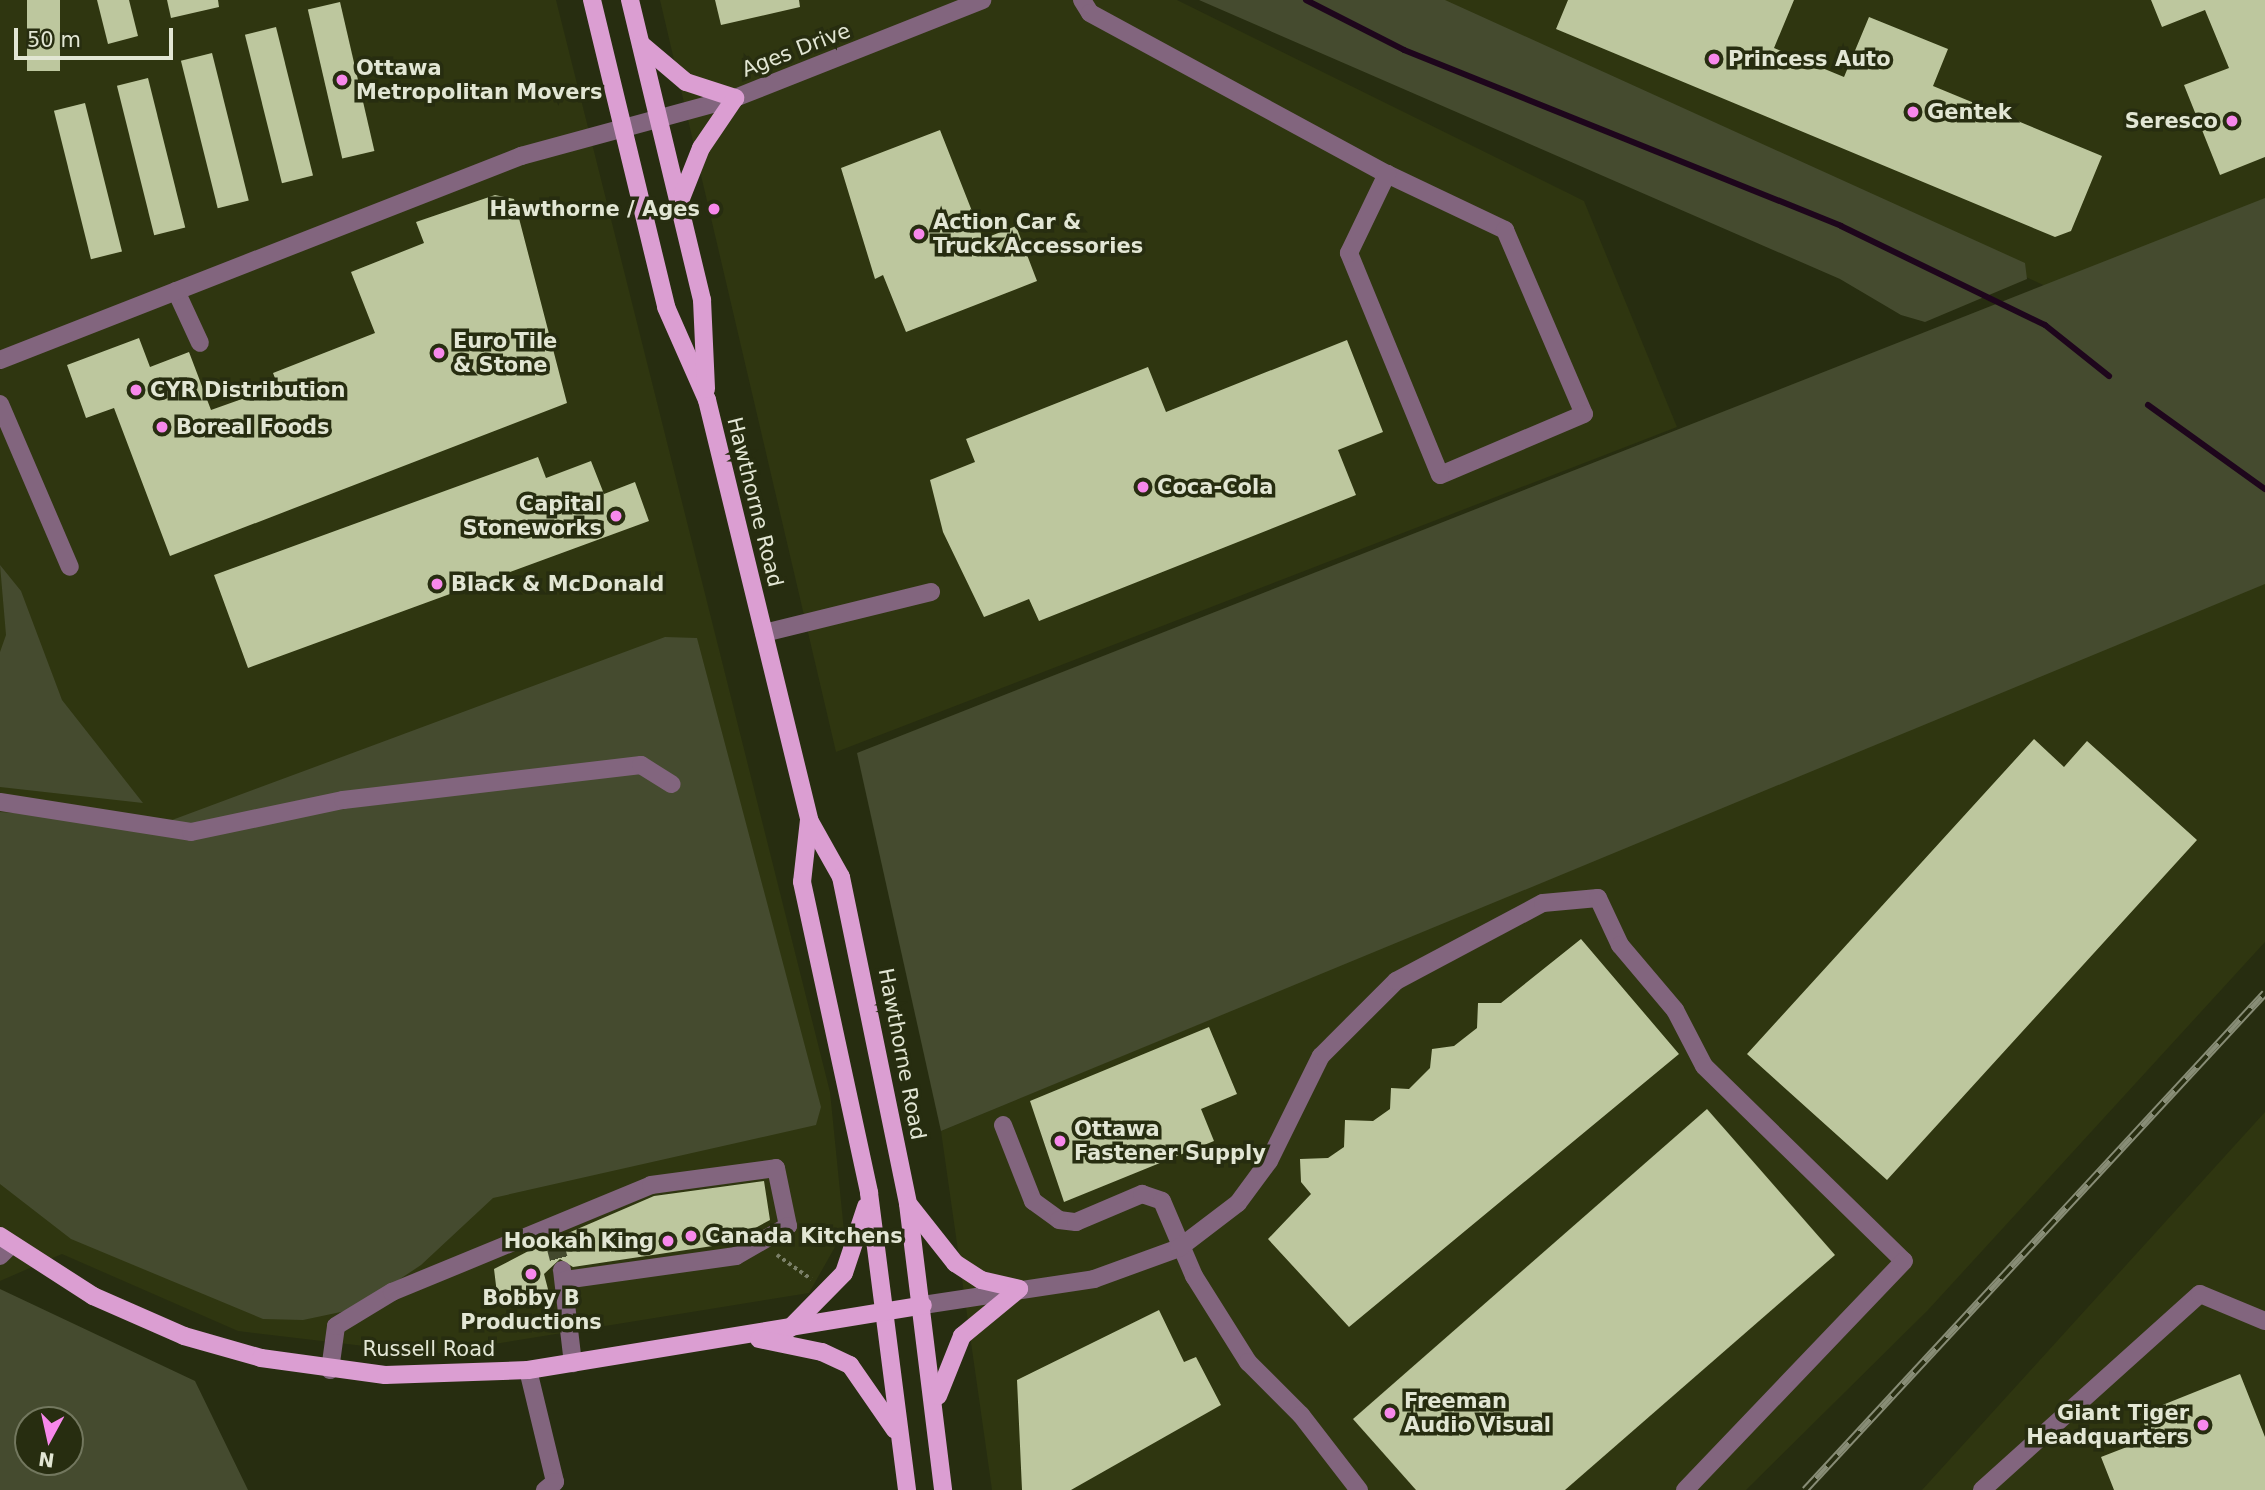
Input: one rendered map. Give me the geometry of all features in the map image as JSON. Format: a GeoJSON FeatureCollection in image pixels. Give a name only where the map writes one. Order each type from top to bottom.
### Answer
{"type":"FeatureCollection","features":[{"type":"Feature","properties":{"kind":"main road","name":"Hawthorne Road"},"geometry":{"type":"LineString","coordinates":[[592,0],[666,307],[707,400],[809,820],[841,877],[908,1203],[923,1305]]}},
{"type":"Feature","properties":{"kind":"main road","name":"Hawthorne Road"},"geometry":{"type":"LineString","coordinates":[[630,0],[702,300],[707,400]]}},
{"type":"Feature","properties":{"kind":"main road"},"geometry":{"type":"LineString","coordinates":[[641,44],[686,82],[735,98],[701,148],[679,204]]}},
{"type":"Feature","properties":{"kind":"main road","name":"Hawthorne Road"},"geometry":{"type":"LineString","coordinates":[[809,820],[802,882],[869,1193],[884,1312]]}},
{"type":"Feature","properties":{"kind":"main road"},"geometry":{"type":"LineString","coordinates":[[789,1329],[844,1273],[869,1193]]}},
{"type":"Feature","properties":{"kind":"main road"},"geometry":{"type":"LineString","coordinates":[[908,1203],[955,1264],[981,1280],[1019,1289]]}},
{"type":"Feature","properties":{"kind":"main road","name":"Russell Road"},"geometry":{"type":"LineString","coordinates":[[4,1246],[83,1291],[155,1325],[232,1351],[330,1370],[417,1376],[528,1370],[745,1337],[923,1305]]}},
{"type":"Feature","properties":{"kind":"main road"},"geometry":{"type":"LineString","coordinates":[[935,1406],[962,1336],[1019,1289]]}},
{"type":"Feature","properties":{"kind":"main road"},"geometry":{"type":"LineString","coordinates":[[923,1305],[943,1490]]}},
{"type":"Feature","properties":{"kind":"main road"},"geometry":{"type":"LineString","coordinates":[[884,1312],[903,1444],[906,1490]]}},
{"type":"Feature","properties":{"kind":"main road"},"geometry":{"type":"LineString","coordinates":[[745,1337],[822,1352],[850,1365],[875,1393],[903,1444]]}},
{"type":"Feature","properties":{"kind":"street","name":"Ages Drive"},"geometry":{"type":"LineString","coordinates":[[0,360],[520,156],[622,128],[660,121],[735,98],[982,0]]}},
{"type":"Feature","properties":{"kind":"street"},"geometry":{"type":"LineString","coordinates":[[1083,0],[1090,13],[1387,174],[1505,230],[1584,414],[1440,475],[1349,253],[1387,174]]}},
{"type":"Feature","properties":{"kind":"street"},"geometry":{"type":"LineString","coordinates":[[176,291],[200,343]]}},
{"type":"Feature","properties":{"kind":"street"},"geometry":{"type":"LineString","coordinates":[[0,404],[69,567]]}},
{"type":"Feature","properties":{"kind":"street"},"geometry":{"type":"LineString","coordinates":[[764,633],[932,592]]}},
{"type":"Feature","properties":{"kind":"street"},"geometry":{"type":"LineString","coordinates":[[0,802],[191,832],[343,800],[641,765],[671,784]]}},
{"type":"Feature","properties":{"kind":"street"},"geometry":{"type":"LineString","coordinates":[[923,1305],[1094,1279],[1180,1248],[1238,1203],[1269,1161],[1321,1056],[1396,981],[1543,903],[1598,898],[1620,945],[1675,1010],[1704,1066],[1904,1261],[1685,1490]]}},
{"type":"Feature","properties":{"kind":"street"},"geometry":{"type":"LineString","coordinates":[[1003,1125],[1033,1201],[1059,1220],[1076,1222],[1142,1194],[1162,1201],[1180,1248],[1248,1362],[1301,1415],[1359,1490]]}},
{"type":"Feature","properties":{"kind":"street"},"geometry":{"type":"LineString","coordinates":[[330,1370],[336,1326],[392,1292],[553,1236],[652,1185],[776,1168],[788,1226],[736,1256],[564,1275],[573,1363]]}},
{"type":"Feature","properties":{"kind":"street"},"geometry":{"type":"LineString","coordinates":[[1982,1490],[2200,1294],[2265,1321]]}},
{"type":"Feature","properties":{"kind":"street"},"geometry":{"type":"LineString","coordinates":[[528,1370],[555,1482],[545,1490]]}},
{"type":"Feature","properties":{"kind":"path"},"geometry":{"type":"LineString","coordinates":[[758,1243],[818,1284]]}},
{"type":"Feature","properties":{"kind":"shaded area"},"geometry":{"type":"Polygon","coordinates":[[[0,0],[556,0],[830,1092],[844,1231],[809,1293],[432,1354],[238,1331],[62,1254],[0,1281],[0,0]]]}},
{"type":"Feature","properties":{"kind":"shaded area"},"geometry":{"type":"Polygon","coordinates":[[[660,0],[1177,0],[1584,201],[1677,427],[836,752],[660,0]]]}},
{"type":"Feature","properties":{"kind":"shaded area"},"geometry":{"type":"Polygon","coordinates":[[[1199,0],[1445,0],[2025,263],[2027,279],[1925,322],[1901,315],[1840,279],[1199,0]]]}},
{"type":"Feature","properties":{"kind":"shaded area"},"geometry":{"type":"Polygon","coordinates":[[[1403,0],[2265,0],[2265,213],[2056,291],[1587,72],[1403,0]]]}},
{"type":"Feature","properties":{"kind":"shaded area"},"geometry":{"type":"Polygon","coordinates":[[[2265,198],[2265,584],[941,1131],[857,753],[2265,198]]]}},
{"type":"Feature","properties":{"kind":"shaded area"},"geometry":{"type":"Polygon","coordinates":[[[0,565],[21,591],[62,700],[143,803],[0,787],[0,652],[6,635],[0,565]]]}},
{"type":"Feature","properties":{"kind":"shaded area"},"geometry":{"type":"Polygon","coordinates":[[[2265,580],[2265,942],[1928,1310],[1746,1490],[992,1490],[941,1131],[2265,580]]]}},
{"type":"Feature","properties":{"kind":"shaded area"},"geometry":{"type":"Polygon","coordinates":[[[665,637],[697,638],[821,1107],[816,1125],[493,1198],[421,1265],[355,1309],[303,1320],[263,1319],[71,1239],[0,1184],[0,812],[164,823],[665,637]]]}},
{"type":"Feature","properties":{"kind":"shaded area"},"geometry":{"type":"Polygon","coordinates":[[[2265,1112],[2265,1490],[1922,1490],[2265,1112]]]}},
{"type":"Feature","properties":{"kind":"shaded area"},"geometry":{"type":"Polygon","coordinates":[[[0,1289],[195,1381],[248,1490],[0,1490],[0,1289]]]}},
{"type":"Feature","properties":{"kind":"building"},"geometry":{"type":"Polygon","coordinates":[[[27,0],[60,0],[60,71],[27,71],[27,0]]]}},
{"type":"Feature","properties":{"kind":"building"},"geometry":{"type":"Polygon","coordinates":[[[97,0],[129,0],[138,36],[108,44],[97,0]]]}},
{"type":"Feature","properties":{"kind":"building"},"geometry":{"type":"Polygon","coordinates":[[[167,0],[218,0],[219,7],[171,18],[167,0]]]}},
{"type":"Feature","properties":{"kind":"building"},"geometry":{"type":"Polygon","coordinates":[[[715,0],[799,0],[800,7],[721,25],[715,0]]]}},
{"type":"Feature","properties":{"kind":"building"},"geometry":{"type":"Polygon","coordinates":[[[1568,0],[1794,0],[1774,48],[1844,77],[1869,17],[1948,49],[1933,86],[2102,156],[2071,231],[2055,237],[1556,29],[1568,0]]]}},
{"type":"Feature","properties":{"kind":"building","name":"Seresco"},"geometry":{"type":"Polygon","coordinates":[[[2151,0],[2265,0],[2265,157],[2220,175],[2184,85],[2229,68],[2205,10],[2162,27],[2151,0]]]}},
{"type":"Feature","properties":{"kind":"building","name":"Ottawa Metropolitan Movers"},"geometry":{"type":"Polygon","coordinates":[[[340,2],[374,151],[342,159],[308,9],[340,2]]]}},
{"type":"Feature","properties":{"kind":"building"},"geometry":{"type":"Polygon","coordinates":[[[276,27],[313,175],[282,183],[245,35],[276,27]]]}},
{"type":"Feature","properties":{"kind":"building"},"geometry":{"type":"Polygon","coordinates":[[[212,53],[249,200],[218,208],[181,61],[212,53]]]}},
{"type":"Feature","properties":{"kind":"building"},"geometry":{"type":"Polygon","coordinates":[[[148,78],[185,227],[154,235],[117,86],[148,78]]]}},
{"type":"Feature","properties":{"kind":"building"},"geometry":{"type":"Polygon","coordinates":[[[85,103],[122,251],[91,259],[54,111],[85,103]]]}},
{"type":"Feature","properties":{"kind":"building","name":"Action Car & Truck Accessories"},"geometry":{"type":"Polygon","coordinates":[[[940,130],[983,239],[1016,226],[1037,281],[906,332],[883,275],[875,279],[841,168],[940,130]]]}},
{"type":"Feature","properties":{"kind":"building","name":"Euro Tile & Stone"},"geometry":{"type":"Polygon","coordinates":[[[495,195],[514,199],[567,403],[170,556],[114,408],[86,418],[67,365],[139,338],[150,367],[189,352],[211,410],[278,386],[273,373],[375,333],[351,272],[424,243],[416,222],[495,195]]]}},
{"type":"Feature","properties":{"kind":"building","name":"Coca-Cola"},"geometry":{"type":"Polygon","coordinates":[[[1347,340],[1383,432],[1338,450],[1356,495],[1039,621],[1029,599],[984,617],[943,532],[930,480],[975,462],[966,439],[1148,367],[1166,412],[1347,340]]]}},
{"type":"Feature","properties":{"kind":"building"},"geometry":{"type":"Polygon","coordinates":[[[538,457],[546,478],[591,461],[604,494],[635,482],[649,521],[248,668],[214,575],[538,457]]]}},
{"type":"Feature","properties":{"kind":"building"},"geometry":{"type":"Polygon","coordinates":[[[2034,739],[2064,767],[2087,741],[2197,840],[1887,1180],[1747,1054],[2034,739]]]}},
{"type":"Feature","properties":{"kind":"building"},"geometry":{"type":"Polygon","coordinates":[[[1581,939],[1679,1054],[1349,1327],[1268,1239],[1311,1194],[1301,1182],[1300,1159],[1328,1158],[1344,1147],[1345,1120],[1373,1121],[1390,1109],[1391,1088],[1409,1089],[1430,1068],[1432,1049],[1454,1046],[1477,1028],[1478,1003],[1501,1003],[1581,939]]]}},
{"type":"Feature","properties":{"kind":"building"},"geometry":{"type":"Polygon","coordinates":[[[1209,1027],[1237,1094],[1201,1109],[1214,1141],[1064,1202],[1030,1101],[1209,1027]]]}},
{"type":"Feature","properties":{"kind":"building"},"geometry":{"type":"Polygon","coordinates":[[[1707,1109],[1835,1255],[1565,1490],[1416,1490],[1353,1419],[1707,1109]]]}},
{"type":"Feature","properties":{"kind":"building"},"geometry":{"type":"Polygon","coordinates":[[[764,1181],[770,1220],[726,1244],[573,1267],[560,1259],[544,1274],[549,1293],[498,1302],[494,1269],[538,1246],[654,1196],[764,1181]]]}},
{"type":"Feature","properties":{"kind":"building"},"geometry":{"type":"Polygon","coordinates":[[[1159,1310],[1184,1362],[1196,1357],[1221,1405],[1071,1490],[1022,1490],[1017,1380],[1159,1310]]]}},
{"type":"Feature","properties":{"kind":"building","name":"Giant Tiger Headquarters"},"geometry":{"type":"Polygon","coordinates":[[[2240,1374],[2265,1437],[2265,1490],[2114,1490],[2101,1457],[2150,1438],[2140,1414],[2240,1374]]]}},
{"type":"Feature","properties":{"kind":"waterway"},"geometry":{"type":"LineString","coordinates":[[1306,0],[1404,50],[1841,226],[2045,325],[2109,376]]}},
{"type":"Feature","properties":{"kind":"waterway"},"geometry":{"type":"LineString","coordinates":[[2148,405],[2265,489]]}},
{"type":"Feature","properties":{"kind":"tunnel"},"geometry":{"type":"LineString","coordinates":[[554,1241],[562,1270]]}},
{"type":"Feature","properties":{"kind":"railway"},"geometry":{"type":"LineString","coordinates":[[1805,1490],[2265,993]]}},
{"type":"Feature","properties":{"kind":"place","name":"Princess Auto"},"geometry":{"type":"Point","coordinates":[1714,59]}},
{"type":"Feature","properties":{"kind":"place","name":"Ottawa Metropolitan Movers"},"geometry":{"type":"Point","coordinates":[342,80]}},
{"type":"Feature","properties":{"kind":"place","name":"Gentek"},"geometry":{"type":"Point","coordinates":[1913,112]}},
{"type":"Feature","properties":{"kind":"place","name":"Seresco"},"geometry":{"type":"Point","coordinates":[2232,121]}},
{"type":"Feature","properties":{"kind":"place","name":"Hawthorne / Ages"},"geometry":{"type":"Point","coordinates":[714,209]}},
{"type":"Feature","properties":{"kind":"place","name":"Action Car & Truck Accessories"},"geometry":{"type":"Point","coordinates":[919,234]}},
{"type":"Feature","properties":{"kind":"place","name":"Euro Tile & Stone"},"geometry":{"type":"Point","coordinates":[439,353]}},
{"type":"Feature","properties":{"kind":"place","name":"CYR Distribution"},"geometry":{"type":"Point","coordinates":[136,390]}},
{"type":"Feature","properties":{"kind":"place","name":"Boreal Foods"},"geometry":{"type":"Point","coordinates":[162,427]}},
{"type":"Feature","properties":{"kind":"place","name":"Coca-Cola"},"geometry":{"type":"Point","coordinates":[1143,487]}},
{"type":"Feature","properties":{"kind":"place","name":"Capital Stoneworks"},"geometry":{"type":"Point","coordinates":[616,516]}},
{"type":"Feature","properties":{"kind":"place","name":"Black & McDonald"},"geometry":{"type":"Point","coordinates":[437,584]}},
{"type":"Feature","properties":{"kind":"place","name":"Ottawa Fastener Supply"},"geometry":{"type":"Point","coordinates":[1060,1141]}},
{"type":"Feature","properties":{"kind":"place","name":"Canada Kitchens"},"geometry":{"type":"Point","coordinates":[691,1236]}},
{"type":"Feature","properties":{"kind":"place","name":"Hookah King"},"geometry":{"type":"Point","coordinates":[668,1241]}},
{"type":"Feature","properties":{"kind":"place","name":"Bobby B Productions"},"geometry":{"type":"Point","coordinates":[531,1274]}},
{"type":"Feature","properties":{"kind":"place","name":"Freeman Audio Visual"},"geometry":{"type":"Point","coordinates":[1390,1413]}},
{"type":"Feature","properties":{"kind":"place","name":"Giant Tiger Headquarters"},"geometry":{"type":"Point","coordinates":[2203,1425]}}]}
